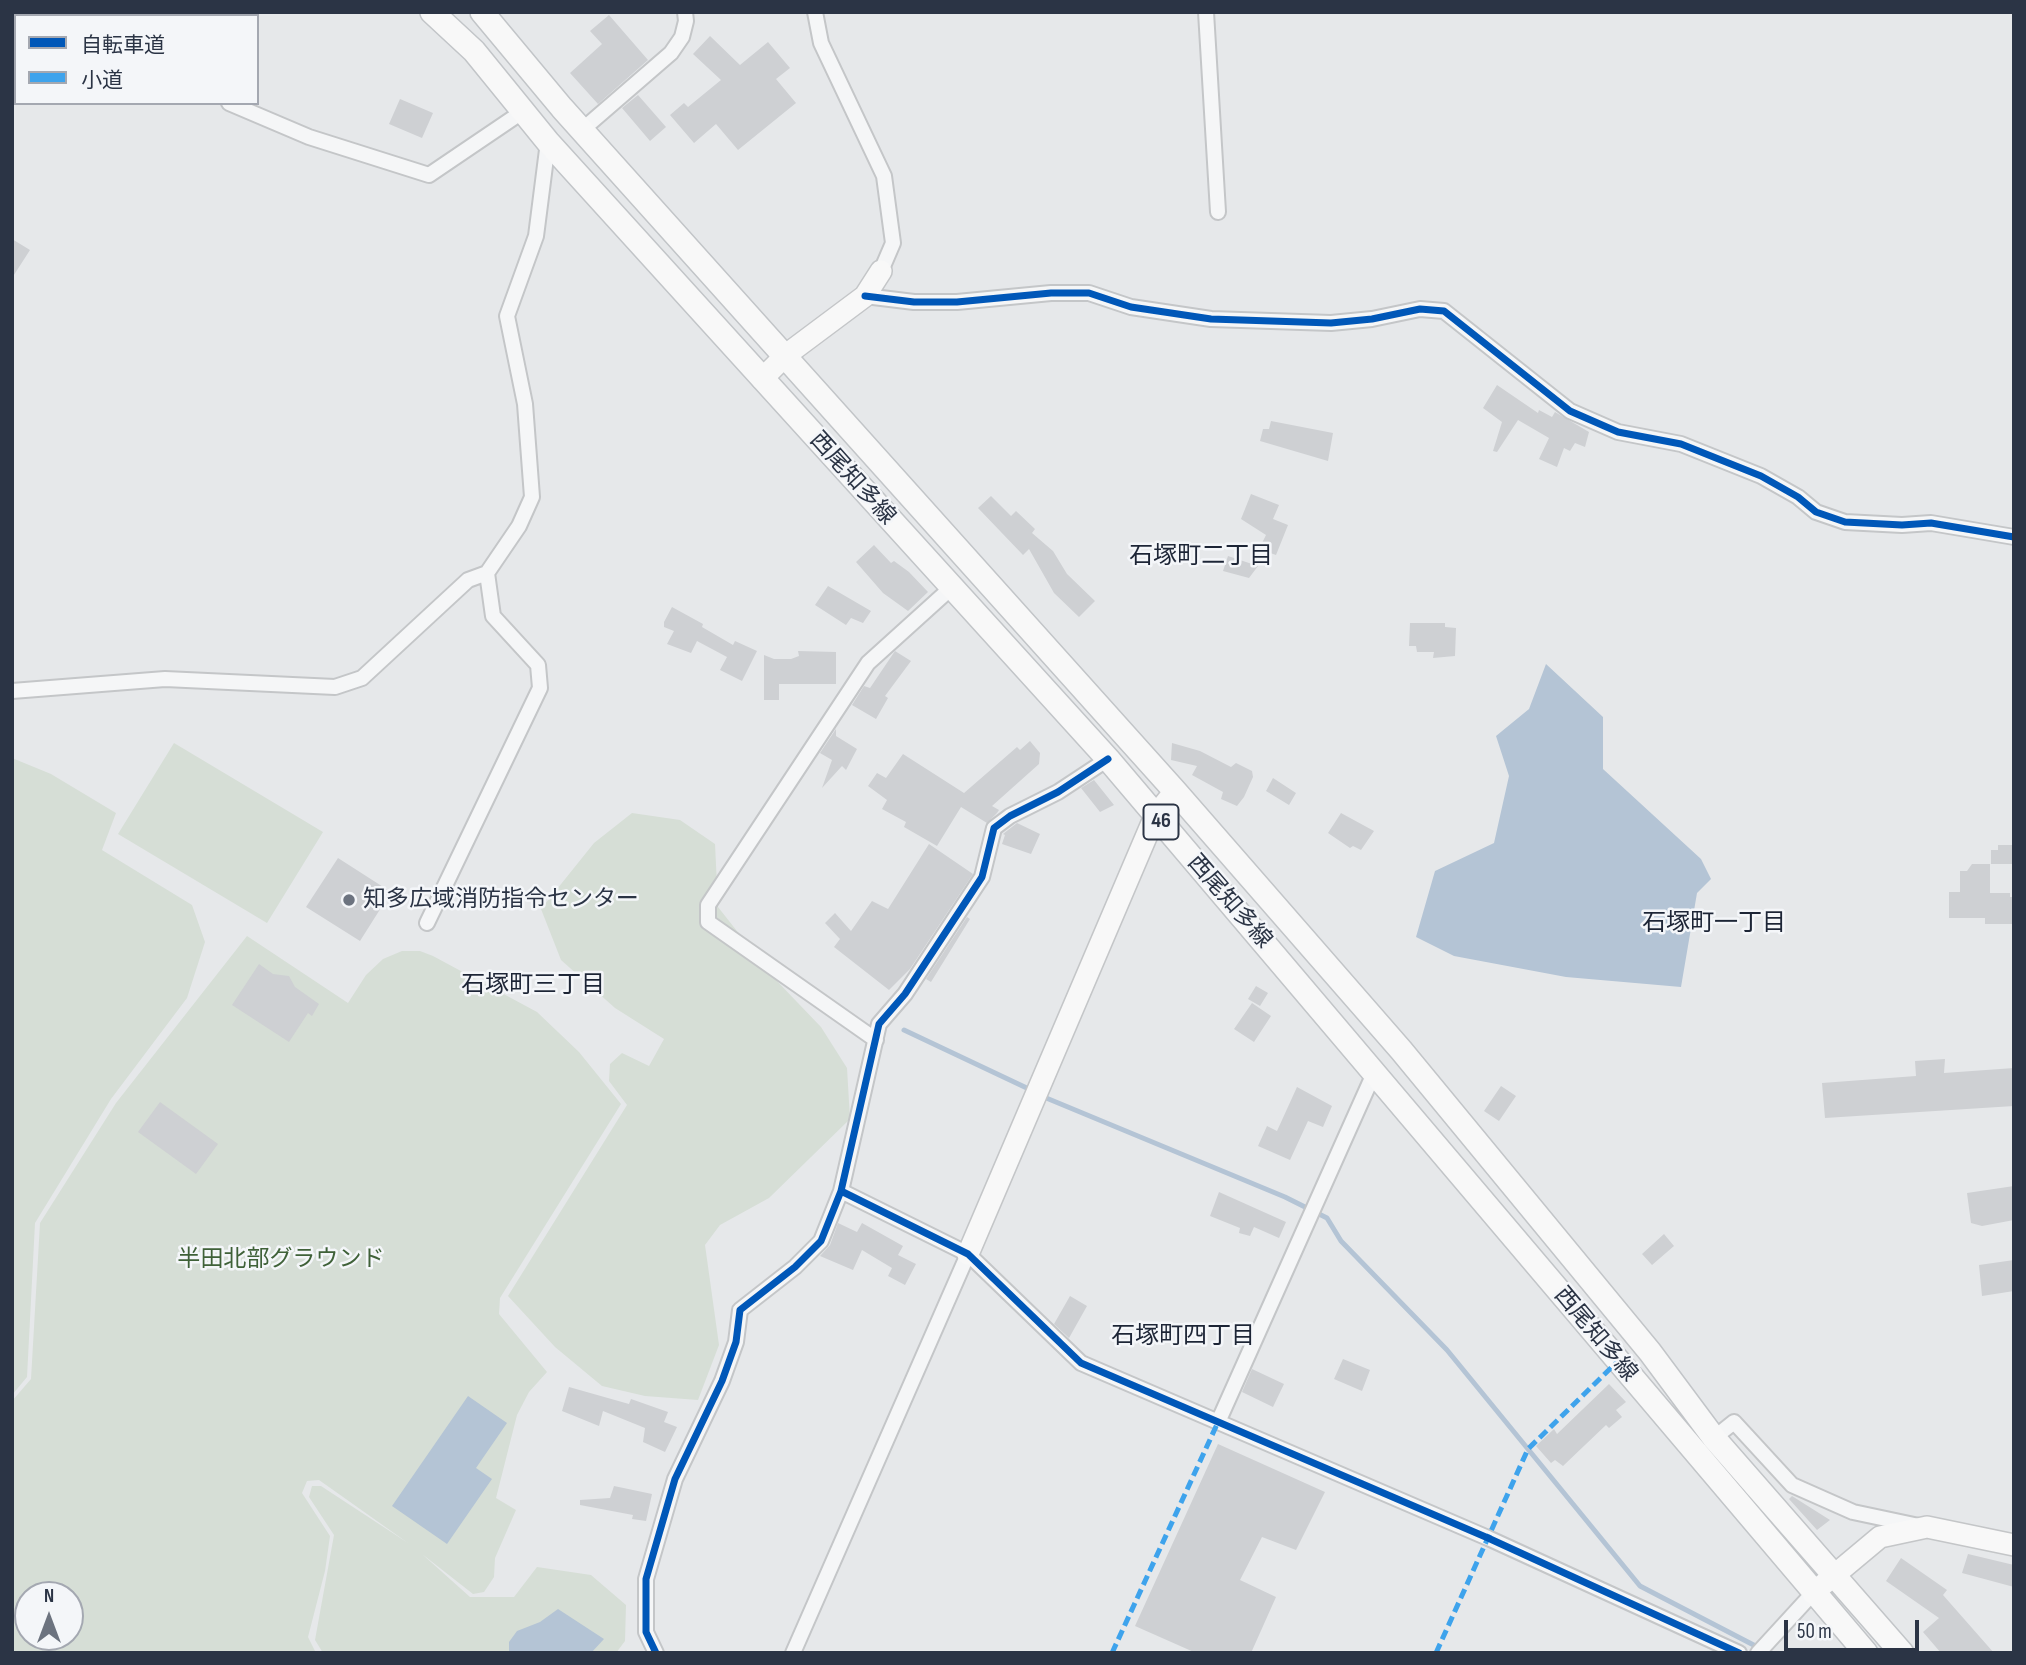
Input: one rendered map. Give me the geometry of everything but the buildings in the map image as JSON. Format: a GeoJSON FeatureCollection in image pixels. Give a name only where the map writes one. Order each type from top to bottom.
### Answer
{"type":"FeatureCollection","features":[{"type":"Feature","properties":{"kind":"main road","name":"西尾知多線"},"geometry":{"type":"LineString","coordinates":[[432,12],[474,51],[548,142],[1108,759],[1866,1653]]}},
{"type":"Feature","properties":{"kind":"main road","name":"西尾知多線"},"geometry":{"type":"LineString","coordinates":[[482,12],[582,130],[1175,791],[1401,1050],[1650,1352],[1714,1438],[1902,1653]]}},
{"type":"Feature","properties":{"kind":"street"},"geometry":{"type":"LineString","coordinates":[[582,130],[671,53],[682,37],[687,21],[685,12]]}},
{"type":"Feature","properties":{"kind":"street"},"geometry":{"type":"LineString","coordinates":[[762,379],[786,355],[865,296],[881,271],[893,243],[884,176],[821,43],[815,12]]}},
{"type":"Feature","properties":{"kind":"street"},"geometry":{"type":"LineString","coordinates":[[1206,12],[1219,212]]}},
{"type":"Feature","properties":{"kind":"street"},"geometry":{"type":"LineString","coordinates":[[234,105],[309,137],[429,175],[522,112]]}},
{"type":"Feature","properties":{"kind":"street"},"geometry":{"type":"LineString","coordinates":[[12,691],[165,679],[335,687],[362,678],[468,580],[487,573],[519,526],[532,497],[525,404],[507,316],[536,236],[548,142]]}},
{"type":"Feature","properties":{"kind":"street"},"geometry":{"type":"LineString","coordinates":[[865,296],[914,302],[946,302],[1051,293],[1089,293],[1131,307],[1211,319],[1331,323],[1372,319],[1420,309],[1444,312],[1570,411],[1618,432],[1681,444],[1761,476],[1798,497],[1816,512],[1845,522],[1902,525],[1931,523],[2014,537]]}},
{"type":"Feature","properties":{"kind":"street"},"geometry":{"type":"LineString","coordinates":[[427,923],[540,688],[538,665],[492,615],[487,573]]}},
{"type":"Feature","properties":{"kind":"street"},"geometry":{"type":"LineString","coordinates":[[876,1040],[708,922],[708,905],[868,663],[951,588]]}},
{"type":"Feature","properties":{"kind":"street"},"geometry":{"type":"LineString","coordinates":[[656,1653],[646,1632],[646,1579],[675,1479],[722,1381],[736,1342],[740,1310],[795,1267],[821,1241],[841,1191],[879,1024],[905,994],[982,877],[994,828],[1010,816],[1058,792],[1108,759]]}},
{"type":"Feature","properties":{"kind":"street"},"geometry":{"type":"LineString","coordinates":[[793,1653],[968,1254],[1155,816],[1175,791]]}},
{"type":"Feature","properties":{"kind":"street"},"geometry":{"type":"LineString","coordinates":[[1219,1420],[1375,1071]]}},
{"type":"Feature","properties":{"kind":"street"},"geometry":{"type":"LineString","coordinates":[[841,1191],[968,1254],[1081,1363],[1219,1420],[1739,1653]]}},
{"type":"Feature","properties":{"kind":"street"},"geometry":{"type":"LineString","coordinates":[[1714,1438],[1734,1422],[1792,1485],[1853,1512],[2014,1545]]}},
{"type":"Feature","properties":{"kind":"street"},"geometry":{"type":"LineString","coordinates":[[1758,1653],[1813,1593],[1880,1537],[1927,1527]]}},
{"type":"Feature","properties":{"kind":"green space"},"geometry":{"type":"Polygon","coordinates":[[[174,743],[323,832],[267,923],[118,834],[174,743]]]}},
{"type":"Feature","properties":{"kind":"green space"},"geometry":{"type":"Polygon","coordinates":[[[12,758],[51,774],[116,813],[102,850],[192,905],[205,942],[187,998],[111,1099],[35,1223],[27,1377],[12,1395],[12,758]]]}},
{"type":"Feature","properties":{"kind":"green space"},"geometry":{"type":"Polygon","coordinates":[[[632,813],[680,820],[715,844],[718,907],[774,978],[821,1027],[847,1068],[850,1119],[769,1198],[720,1225],[705,1245],[719,1345],[698,1400],[645,1396],[602,1386],[555,1347],[508,1296],[627,1105],[609,1081],[610,1064],[622,1053],[649,1066],[664,1039],[615,1008],[561,960],[541,909],[594,843],[632,813]]]}},
{"type":"Feature","properties":{"kind":"green space","name":"半田北部グラウンド"},"geometry":{"type":"Polygon","coordinates":[[[247,936],[348,1003],[366,975],[383,959],[402,951],[420,951],[537,1012],[579,1052],[621,1104],[500,1298],[499,1314],[547,1372],[529,1392],[517,1415],[496,1498],[516,1510],[495,1558],[494,1577],[484,1592],[473,1594],[422,1554],[470,1597],[514,1597],[537,1567],[591,1575],[626,1605],[625,1641],[616,1653],[323,1653],[315,1640],[334,1535],[309,1497],[312,1486],[321,1486],[408,1543],[319,1480],[307,1481],[302,1493],[330,1536],[325,1571],[308,1637],[316,1653],[12,1653],[12,1401],[31,1379],[40,1223],[116,1103],[247,936]]]}},
{"type":"Feature","properties":{"kind":"water"},"geometry":{"type":"Polygon","coordinates":[[[1546,664],[1603,717],[1603,769],[1701,859],[1711,879],[1697,893],[1681,987],[1566,977],[1454,956],[1416,937],[1435,871],[1494,843],[1509,776],[1496,736],[1529,709],[1546,664]]]}},
{"type":"Feature","properties":{"kind":"water"},"geometry":{"type":"Polygon","coordinates":[[[468,1396],[507,1423],[476,1468],[492,1479],[447,1544],[392,1506],[468,1396]]]}},
{"type":"Feature","properties":{"kind":"water"},"geometry":{"type":"Polygon","coordinates":[[[558,1609],[604,1639],[591,1653],[509,1653],[509,1642],[517,1631],[540,1622],[558,1609]]]}},
{"type":"Feature","properties":{"kind":"waterway"},"geometry":{"type":"LineString","coordinates":[[904,1030],[1031,1090]]}},
{"type":"Feature","properties":{"kind":"waterway"},"geometry":{"type":"LineString","coordinates":[[1039,1095],[1285,1197],[1327,1218],[1341,1241],[1447,1350],[1640,1586],[1769,1653]]}},
{"type":"Feature","properties":{"kind":"marked path"},"geometry":{"type":"LineString","coordinates":[[1436,1653],[1528,1449],[1617,1362]]}},
{"type":"Feature","properties":{"kind":"marked path"},"geometry":{"type":"LineString","coordinates":[[1112,1653],[1219,1420]]}},
{"type":"Feature","properties":{"kind":"cycle path"},"geometry":{"type":"LineString","coordinates":[[865,296],[914,302],[957,302],[1051,293],[1089,293],[1131,307],[1211,319],[1331,323],[1372,319],[1420,309],[1444,311],[1570,411],[1618,432],[1681,444],[1761,476],[1798,497],[1816,512],[1845,522],[1902,525],[1931,523],[2014,537]]}},
{"type":"Feature","properties":{"kind":"cycle path"},"geometry":{"type":"LineString","coordinates":[[656,1653],[646,1632],[646,1579],[675,1479],[722,1381],[736,1342],[740,1310],[795,1267],[821,1241],[841,1191],[879,1024],[905,994],[982,877],[994,828],[1010,816],[1058,792],[1108,759]]}},
{"type":"Feature","properties":{"kind":"cycle path"},"geometry":{"type":"LineString","coordinates":[[841,1191],[968,1254],[1081,1363],[1488,1538],[1739,1653]]}},
{"type":"Feature","properties":{"kind":"place","name":"知多広域消防指令センター"},"geometry":{"type":"Point","coordinates":[349,900]}},
{"type":"Feature","properties":{"kind":"district","name":"石塚町二丁目"},"geometry":{"type":"Point","coordinates":[1201,557]}},
{"type":"Feature","properties":{"kind":"district","name":"石塚町一丁目"},"geometry":{"type":"Point","coordinates":[1714,924]}},
{"type":"Feature","properties":{"kind":"district","name":"石塚町三丁目"},"geometry":{"type":"Point","coordinates":[533,986]}},
{"type":"Feature","properties":{"kind":"district","name":"石塚町四丁目"},"geometry":{"type":"Point","coordinates":[1183,1337]}}]}
